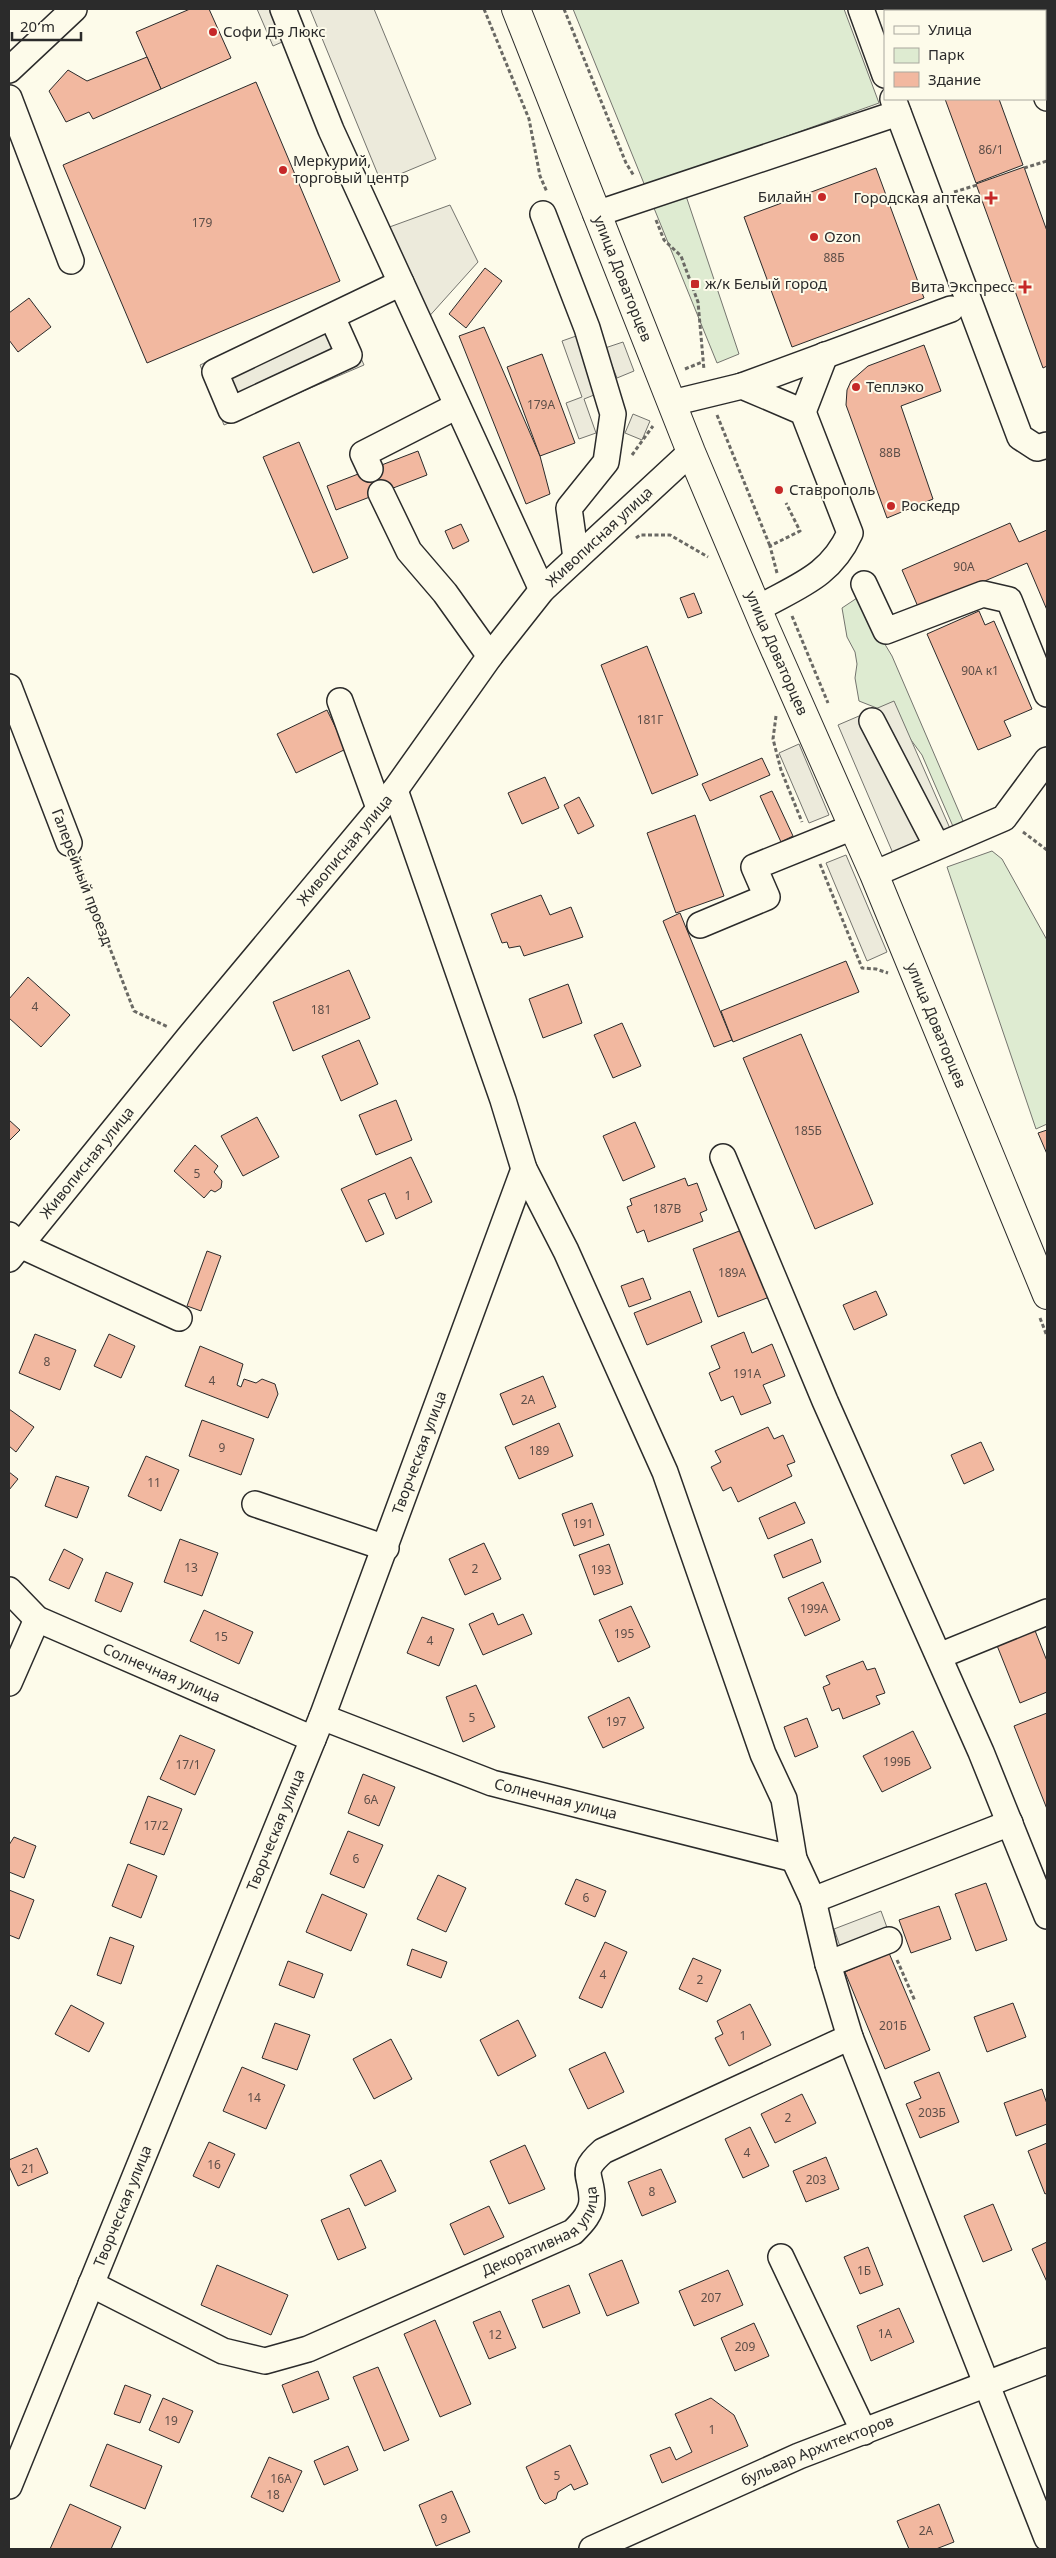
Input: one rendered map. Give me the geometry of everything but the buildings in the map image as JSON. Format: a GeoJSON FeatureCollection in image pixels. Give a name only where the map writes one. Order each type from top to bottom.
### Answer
{"type":"FeatureCollection","features":[{"type":"Feature","properties":{"kind":"main road","name":"улица Доваторцев"},"geometry":{"type":"LineString","coordinates":[[516,9],[691,452],[757,608],[874,874],[1047,1295]]}},
{"type":"Feature","properties":{"kind":"street"},"geometry":{"type":"LineString","coordinates":[[9,70],[74,9]]}},
{"type":"Feature","properties":{"kind":"street"},"geometry":{"type":"LineString","coordinates":[[283,9],[331,130],[542,590]]}},
{"type":"Feature","properties":{"kind":"street"},"geometry":{"type":"LineString","coordinates":[[861,9],[884,72]]}},
{"type":"Feature","properties":{"kind":"street"},"geometry":{"type":"LineString","coordinates":[[9,98],[71,261]]}},
{"type":"Feature","properties":{"kind":"street"},"geometry":{"type":"LineString","coordinates":[[596,214],[896,106],[1020,437],[1037,448],[1047,445]]}},
{"type":"Feature","properties":{"kind":"street"},"geometry":{"type":"LineString","coordinates":[[543,214],[587,328],[613,414],[606,462],[568,508],[576,558]]}},
{"type":"Feature","properties":{"kind":"street"},"geometry":{"type":"LineString","coordinates":[[332,317],[349,355],[231,410],[215,372],[401,282]]}},
{"type":"Feature","properties":{"kind":"street"},"geometry":{"type":"LineString","coordinates":[[672,403],[742,386],[951,309]]}},
{"type":"Feature","properties":{"kind":"street"},"geometry":{"type":"LineString","coordinates":[[757,608],[823,572],[841,553],[850,533],[803,412],[824,355]]}},
{"type":"Feature","properties":{"kind":"street"},"geometry":{"type":"LineString","coordinates":[[742,386],[803,412]]}},
{"type":"Feature","properties":{"kind":"street"},"geometry":{"type":"LineString","coordinates":[[370,469],[363,454],[457,406]]}},
{"type":"Feature","properties":{"kind":"street","name":"Живописная улица"},"geometry":{"type":"LineString","coordinates":[[13,1247],[387,799],[490,656],[542,590],[691,452]]}},
{"type":"Feature","properties":{"kind":"street"},"geometry":{"type":"LineString","coordinates":[[381,492],[409,551],[445,593],[490,656]]}},
{"type":"Feature","properties":{"kind":"street"},"geometry":{"type":"LineString","coordinates":[[864,584],[886,631],[982,594],[1009,600],[1047,694]]}},
{"type":"Feature","properties":{"kind":"street","name":"Галерейный проезд"},"geometry":{"type":"LineString","coordinates":[[9,687],[69,843]]}},
{"type":"Feature","properties":{"kind":"street"},"geometry":{"type":"LineString","coordinates":[[340,701],[387,799],[503,1100],[524,1169],[566,1251],[665,1472],[764,1754],[784,1799],[794,1859],[813,1900],[828,1964],[850,2037],[1047,2538]]}},
{"type":"Feature","properties":{"kind":"street"},"geometry":{"type":"LineString","coordinates":[[872,721],[937,846]]}},
{"type":"Feature","properties":{"kind":"street"},"geometry":{"type":"LineString","coordinates":[[874,874],[1004,818],[1047,760]]}},
{"type":"Feature","properties":{"kind":"street"},"geometry":{"type":"LineString","coordinates":[[700,925],[767,897],[754,867],[853,827]]}},
{"type":"Feature","properties":{"kind":"street"},"geometry":{"type":"LineString","coordinates":[[723,1157],[825,1401],[939,1656],[1010,1822],[1047,1916]]}},
{"type":"Feature","properties":{"kind":"street","name":"Творческая улица"},"geometry":{"type":"LineString","coordinates":[[9,2486],[318,1728],[386,1548],[524,1169]]}},
{"type":"Feature","properties":{"kind":"street"},"geometry":{"type":"LineString","coordinates":[[13,1247],[180,1318]]}},
{"type":"Feature","properties":{"kind":"street"},"geometry":{"type":"LineString","coordinates":[[255,1504],[386,1548]]}},
{"type":"Feature","properties":{"kind":"street","name":"Солнечная улица"},"geometry":{"type":"LineString","coordinates":[[9,1590],[36,1619],[318,1728],[492,1782],[794,1859]]}},
{"type":"Feature","properties":{"kind":"street"},"geometry":{"type":"LineString","coordinates":[[939,1656],[1047,1612]]}},
{"type":"Feature","properties":{"kind":"street"},"geometry":{"type":"LineString","coordinates":[[9,1683],[36,1619]]}},
{"type":"Feature","properties":{"kind":"street"},"geometry":{"type":"LineString","coordinates":[[813,1900],[1010,1822]]}},
{"type":"Feature","properties":{"kind":"street"},"geometry":{"type":"LineString","coordinates":[[828,1964],[889,1940]]}},
{"type":"Feature","properties":{"kind":"street","name":"Декоративная улица"},"geometry":{"type":"LineString","coordinates":[[91,2284],[222,2351],[265,2361],[308,2349],[573,2232],[587,2218],[592,2200],[587,2176],[591,2162],[603,2151],[850,2037]]}},
{"type":"Feature","properties":{"kind":"street"},"geometry":{"type":"LineString","coordinates":[[781,2257],[864,2432]]}},
{"type":"Feature","properties":{"kind":"street","name":"бульвар Архитекторов"},"geometry":{"type":"LineString","coordinates":[[592,2549],[799,2456],[1047,2361]]}},
{"type":"Feature","properties":{"kind":"path"},"geometry":{"type":"LineString","coordinates":[[564,9],[626,163],[647,197],[664,240],[682,256],[698,302],[701,357],[708,394],[770,546],[782,594]]}},
{"type":"Feature","properties":{"kind":"path"},"geometry":{"type":"LineString","coordinates":[[1024,168],[1047,160]]}},
{"type":"Feature","properties":{"kind":"path"},"geometry":{"type":"LineString","coordinates":[[770,546],[800,531],[786,503]]}},
{"type":"Feature","properties":{"kind":"path"},"geometry":{"type":"LineString","coordinates":[[1004,818],[1047,850]]}},
{"type":"Feature","properties":{"kind":"path","name":"Галерейный проезд"},"geometry":{"type":"LineString","coordinates":[[69,843],[134,1010],[189,1037]]}},
{"type":"Feature","properties":{"kind":"path"},"geometry":{"type":"LineString","coordinates":[[889,1940],[915,2001]]}},
{"type":"Feature","properties":{"kind":"green space"},"geometry":{"type":"Polygon","coordinates":[[[573,9],[844,9],[879,103],[679,175],[739,354],[717,363],[573,9]]]}},
{"type":"Feature","properties":{"kind":"green space"},"geometry":{"type":"Polygon","coordinates":[[[857,598],[892,656],[966,828],[955,831],[922,755],[892,714],[859,701],[855,678],[857,664],[855,652],[847,637],[842,608],[857,598]]]}},
{"type":"Feature","properties":{"kind":"green space"},"geometry":{"type":"Polygon","coordinates":[[[992,851],[1002,859],[1047,940],[1047,1124],[1036,1129],[947,867],[992,851]]]}},
{"type":"Feature","properties":{"kind":"shaded area"},"geometry":{"type":"Polygon","coordinates":[[[257,9],[276,9],[289,39],[273,46],[257,9]]]}},
{"type":"Feature","properties":{"kind":"shaded area"},"geometry":{"type":"Polygon","coordinates":[[[310,9],[374,9],[436,159],[381,182],[310,9]]]}},
{"type":"Feature","properties":{"kind":"shaded area"},"geometry":{"type":"Polygon","coordinates":[[[450,205],[478,262],[425,321],[384,229],[450,205]]]}},
{"type":"Feature","properties":{"kind":"shaded area"},"geometry":{"type":"Polygon","coordinates":[[[336,302],[364,365],[224,425],[200,365],[336,302]]]}},
{"type":"Feature","properties":{"kind":"shaded area"},"geometry":{"type":"Polygon","coordinates":[[[579,335],[599,393],[584,399],[596,433],[579,439],[566,403],[582,397],[562,341],[579,335]]]}},
{"type":"Feature","properties":{"kind":"shaded area"},"geometry":{"type":"Polygon","coordinates":[[[623,342],[634,371],[617,378],[605,348],[623,342]]]}},
{"type":"Feature","properties":{"kind":"shaded area"},"geometry":{"type":"Polygon","coordinates":[[[633,414],[650,421],[642,440],[625,433],[633,414]]]}},
{"type":"Feature","properties":{"kind":"shaded area"},"geometry":{"type":"Polygon","coordinates":[[[894,701],[952,833],[895,858],[838,725],[894,701]]]}},
{"type":"Feature","properties":{"kind":"shaded area"},"geometry":{"type":"Polygon","coordinates":[[[799,744],[829,815],[809,823],[779,753],[799,744]]]}},
{"type":"Feature","properties":{"kind":"shaded area"},"geometry":{"type":"Polygon","coordinates":[[[846,855],[887,952],[867,961],[826,863],[846,855]]]}},
{"type":"Feature","properties":{"kind":"shaded area"},"geometry":{"type":"Polygon","coordinates":[[[881,1911],[893,1944],[845,1961],[834,1929],[881,1911]]]}},
{"type":"Feature","properties":{"kind":"place","name":"Софи Дэ Люкс"},"geometry":{"type":"Point","coordinates":[213,32]}},
{"type":"Feature","properties":{"kind":"place","name":"Меркурий, торговый центр"},"geometry":{"type":"Point","coordinates":[283,170]}},
{"type":"Feature","properties":{"kind":"place","name":"Билайн"},"geometry":{"type":"Point","coordinates":[822,197]}},
{"type":"Feature","properties":{"kind":"place","name":"Городская аптека"},"geometry":{"type":"Point","coordinates":[991,198]}},
{"type":"Feature","properties":{"kind":"place","name":"Ozon"},"geometry":{"type":"Point","coordinates":[814,237]}},
{"type":"Feature","properties":{"kind":"place","name":"ж/к Белый город"},"geometry":{"type":"Point","coordinates":[695,284]}},
{"type":"Feature","properties":{"kind":"place","name":"Вита Экспресс"},"geometry":{"type":"Point","coordinates":[1025,287]}},
{"type":"Feature","properties":{"kind":"place","name":"Теплэко"},"geometry":{"type":"Point","coordinates":[856,387]}},
{"type":"Feature","properties":{"kind":"place","name":"Ставрополь"},"geometry":{"type":"Point","coordinates":[779,490]}},
{"type":"Feature","properties":{"kind":"place","name":"Роскедр"},"geometry":{"type":"Point","coordinates":[891,506]}}]}
